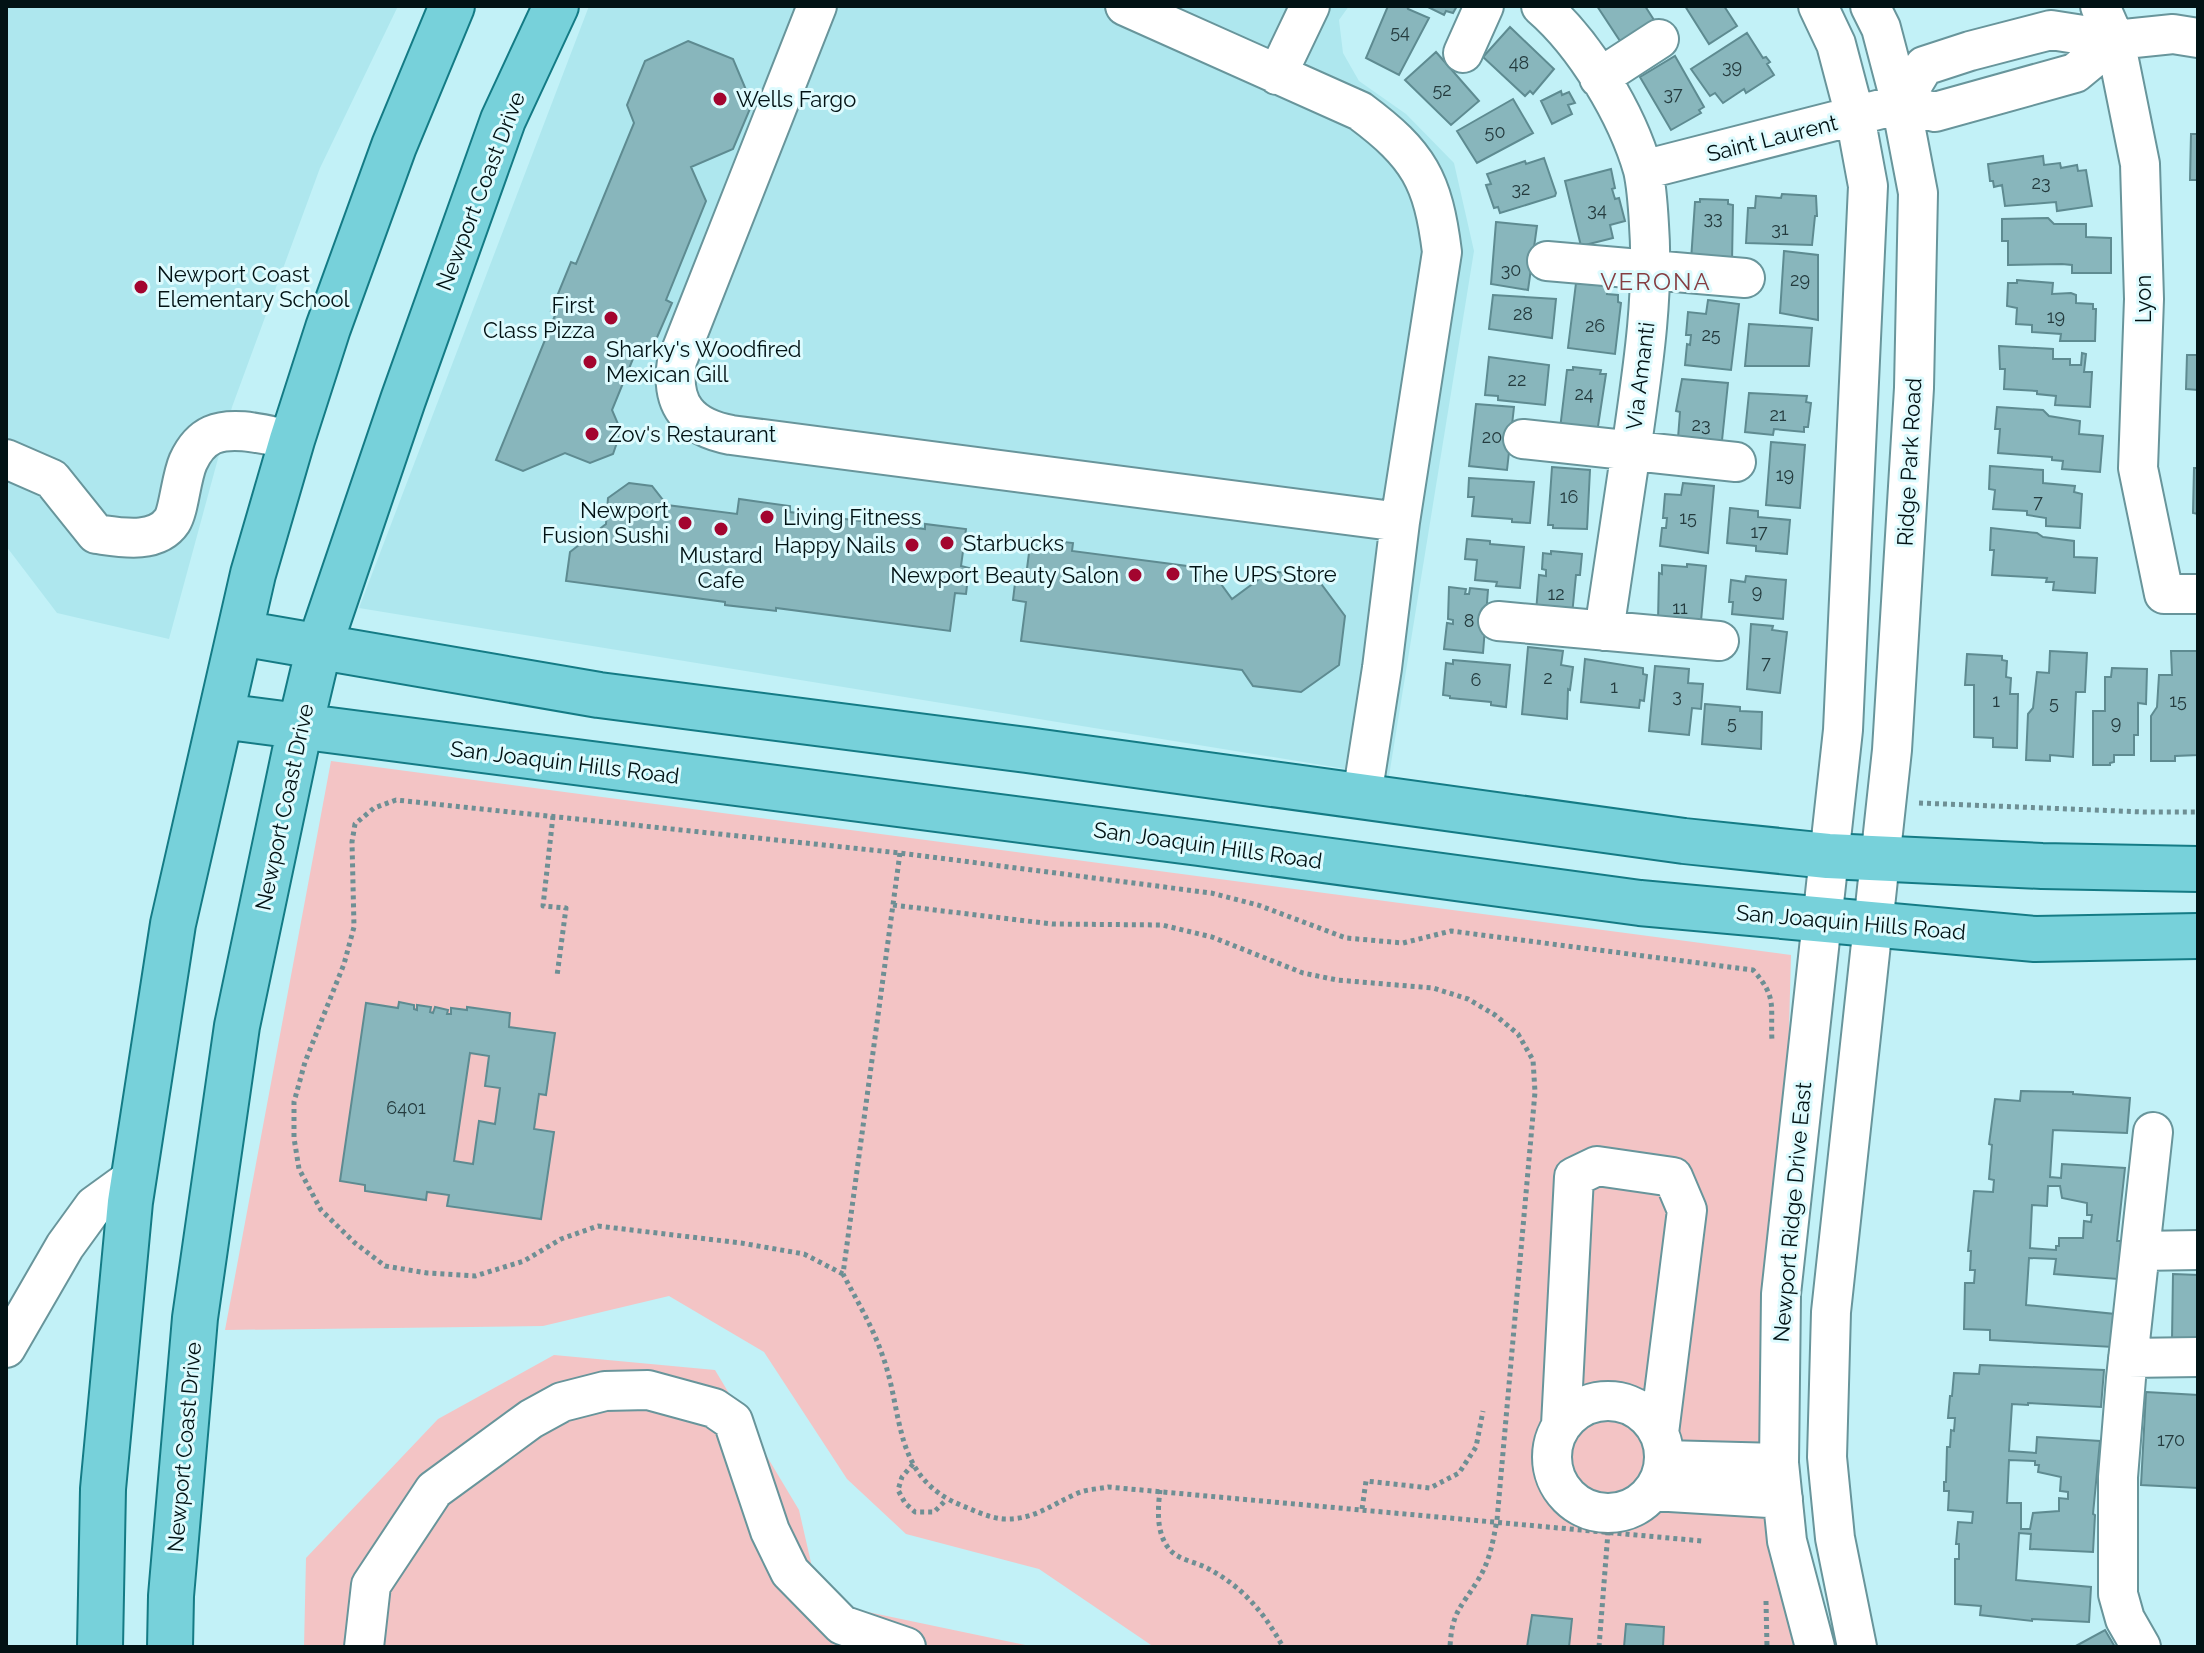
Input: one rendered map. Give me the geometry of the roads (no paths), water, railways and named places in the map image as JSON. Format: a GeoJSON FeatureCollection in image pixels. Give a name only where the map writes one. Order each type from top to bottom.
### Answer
{"type":"FeatureCollection","features":[{"type":"Feature","properties":{"kind":"main road"},"geometry":{"type":"LineString","coordinates":[[100,1647],[103,1489],[134,1177],[173,924],[253,574],[292,440],[328,328],[394,146],[452,6]]}},
{"type":"Feature","properties":{"kind":"main road","name":"Newport Coast Drive"},"geometry":{"type":"LineString","coordinates":[[170,1647],[173,1566],[195,1318],[237,1026],[300,727],[319,647],[403,400],[503,120],[556,6]]}},
{"type":"Feature","properties":{"kind":"main road"},"geometry":{"type":"LineString","coordinates":[[240,633],[599,695],[1684,841],[1828,856],[2042,866],[2198,869]]}},
{"type":"Feature","properties":{"kind":"main road","name":"San Joaquin Hills Road"},"geometry":{"type":"LineString","coordinates":[[221,716],[1183,841],[1625,902],[2035,939],[2198,936]]}},
{"type":"Feature","properties":{"kind":"street"},"geometry":{"type":"LineString","coordinates":[[817,6],[677,361],[673,381],[676,397],[696,422],[711,431],[731,435],[1400,522]]}},
{"type":"Feature","properties":{"kind":"street"},"geometry":{"type":"LineString","coordinates":[[1125,6],[1360,111],[1392,135],[1417,162],[1438,220],[1442,252],[1362,796]]}},
{"type":"Feature","properties":{"kind":"street"},"geometry":{"type":"LineString","coordinates":[[1277,75],[1310,6]]}},
{"type":"Feature","properties":{"kind":"street"},"geometry":{"type":"LineString","coordinates":[[1463,53],[1484,6]]}},
{"type":"Feature","properties":{"kind":"street","name":"Via Amanti"},"geometry":{"type":"LineString","coordinates":[[1541,6],[1555,18],[1599,78],[1623,122],[1643,170],[1647,199],[1650,270],[1644,363],[1604,631]]}},
{"type":"Feature","properties":{"kind":"street"},"geometry":{"type":"LineString","coordinates":[[1818,6],[1836,44],[1855,116],[1868,186],[1843,730],[1821,919]]}},
{"type":"Feature","properties":{"kind":"street","name":"Ridge Park Road"},"geometry":{"type":"LineString","coordinates":[[1870,6],[1881,28],[1901,104],[1918,193],[1914,388],[1892,750],[1871,923]]}},
{"type":"Feature","properties":{"kind":"street","name":"Lyon"},"geometry":{"type":"LineString","coordinates":[[2100,6],[2115,40],[2140,164],[2144,299],[2138,468],[2181,594]]}},
{"type":"Feature","properties":{"kind":"street"},"geometry":{"type":"LineString","coordinates":[[2115,40],[2173,34],[2198,38]]}},
{"type":"Feature","properties":{"kind":"street"},"geometry":{"type":"LineString","coordinates":[[1599,78],[1659,39]]}},
{"type":"Feature","properties":{"kind":"street","name":"Saint Laurent"},"geometry":{"type":"LineString","coordinates":[[1643,170],[1901,104],[1935,112],[2075,73],[2115,40]]}},
{"type":"Feature","properties":{"kind":"street"},"geometry":{"type":"LineString","coordinates":[[1547,261],[1745,278]]}},
{"type":"Feature","properties":{"kind":"street"},"geometry":{"type":"LineString","coordinates":[[6,459],[52,479],[96,534],[129,538],[156,535],[172,521],[182,476],[194,449],[212,435],[248,433],[292,440]]}},
{"type":"Feature","properties":{"kind":"street"},"geometry":{"type":"LineString","coordinates":[[1523,439],[1736,462]]}},
{"type":"Feature","properties":{"kind":"street"},"geometry":{"type":"LineString","coordinates":[[1498,621],[1719,641]]}},
{"type":"Feature","properties":{"kind":"street","name":"Newport Ridge Drive East"},"geometry":{"type":"LineString","coordinates":[[1815,1647],[1787,1541],[1781,1481],[1781,1294],[1821,919]]}},
{"type":"Feature","properties":{"kind":"street"},"geometry":{"type":"LineString","coordinates":[[1857,1647],[1835,1538],[1827,1457],[1831,1312],[1871,923]]}},
{"type":"Feature","properties":{"kind":"street"},"geometry":{"type":"LineString","coordinates":[[2141,1647],[2125,1619],[2118,1594],[2118,1477],[2153,1132]]}},
{"type":"Feature","properties":{"kind":"street"},"geometry":{"type":"LineString","coordinates":[[1597,1166],[1673,1177],[1687,1210],[1659,1461],[1636,1505],[1616,1513],[1595,1511],[1575,1502],[1560,1486],[1552,1467],[1553,1445],[1561,1425],[1574,1177],[1597,1166]]}},
{"type":"Feature","properties":{"kind":"street"},"geometry":{"type":"LineString","coordinates":[[6,1348],[65,1246],[94,1206],[134,1177]]}},
{"type":"Feature","properties":{"kind":"street"},"geometry":{"type":"LineString","coordinates":[[2140,1251],[2198,1250]]}},
{"type":"Feature","properties":{"kind":"street"},"geometry":{"type":"LineString","coordinates":[[2128,1358],[2198,1357]]}},
{"type":"Feature","properties":{"kind":"street"},"geometry":{"type":"LineString","coordinates":[[364,1647],[371,1585],[434,1490],[531,1419],[562,1402],[605,1391],[633,1390],[648,1390],[714,1408],[733,1421],[770,1531],[790,1572],[842,1625],[906,1647]]}},
{"type":"Feature","properties":{"kind":"street"},"geometry":{"type":"LineString","coordinates":[[1561,1425],[1579,1409],[1601,1401],[1624,1403],[1645,1414],[1659,1461]]}},
{"type":"Feature","properties":{"kind":"street"},"geometry":{"type":"LineString","coordinates":[[1659,1461],[1781,1481]]}},
{"type":"Feature","properties":{"kind":"place","name":"Wells Fargo"},"geometry":{"type":"Point","coordinates":[720,99]}},
{"type":"Feature","properties":{"kind":"place","name":"Newport Coast Elementary School"},"geometry":{"type":"Point","coordinates":[141,287]}},
{"type":"Feature","properties":{"kind":"place","name":"First Class Pizza"},"geometry":{"type":"Point","coordinates":[611,318]}},
{"type":"Feature","properties":{"kind":"place","name":"Sharky's Woodfired Mexican Gill"},"geometry":{"type":"Point","coordinates":[590,362]}},
{"type":"Feature","properties":{"kind":"place","name":"Zov's Restaurant"},"geometry":{"type":"Point","coordinates":[592,434]}},
{"type":"Feature","properties":{"kind":"place","name":"Living Fitness"},"geometry":{"type":"Point","coordinates":[767,517]}},
{"type":"Feature","properties":{"kind":"place","name":"Newport Fusion Sushi"},"geometry":{"type":"Point","coordinates":[685,523]}},
{"type":"Feature","properties":{"kind":"place","name":"Mustard Cafe"},"geometry":{"type":"Point","coordinates":[721,529]}},
{"type":"Feature","properties":{"kind":"place","name":"Starbucks"},"geometry":{"type":"Point","coordinates":[947,543]}},
{"type":"Feature","properties":{"kind":"place","name":"Happy Nails"},"geometry":{"type":"Point","coordinates":[912,545]}},
{"type":"Feature","properties":{"kind":"place","name":"The UPS Store"},"geometry":{"type":"Point","coordinates":[1173,574]}},
{"type":"Feature","properties":{"kind":"place","name":"Newport Beauty Salon"},"geometry":{"type":"Point","coordinates":[1135,575]}},
{"type":"Feature","properties":{"kind":"district","name":"VERONA"},"geometry":{"type":"Point","coordinates":[1656,282]}}]}
